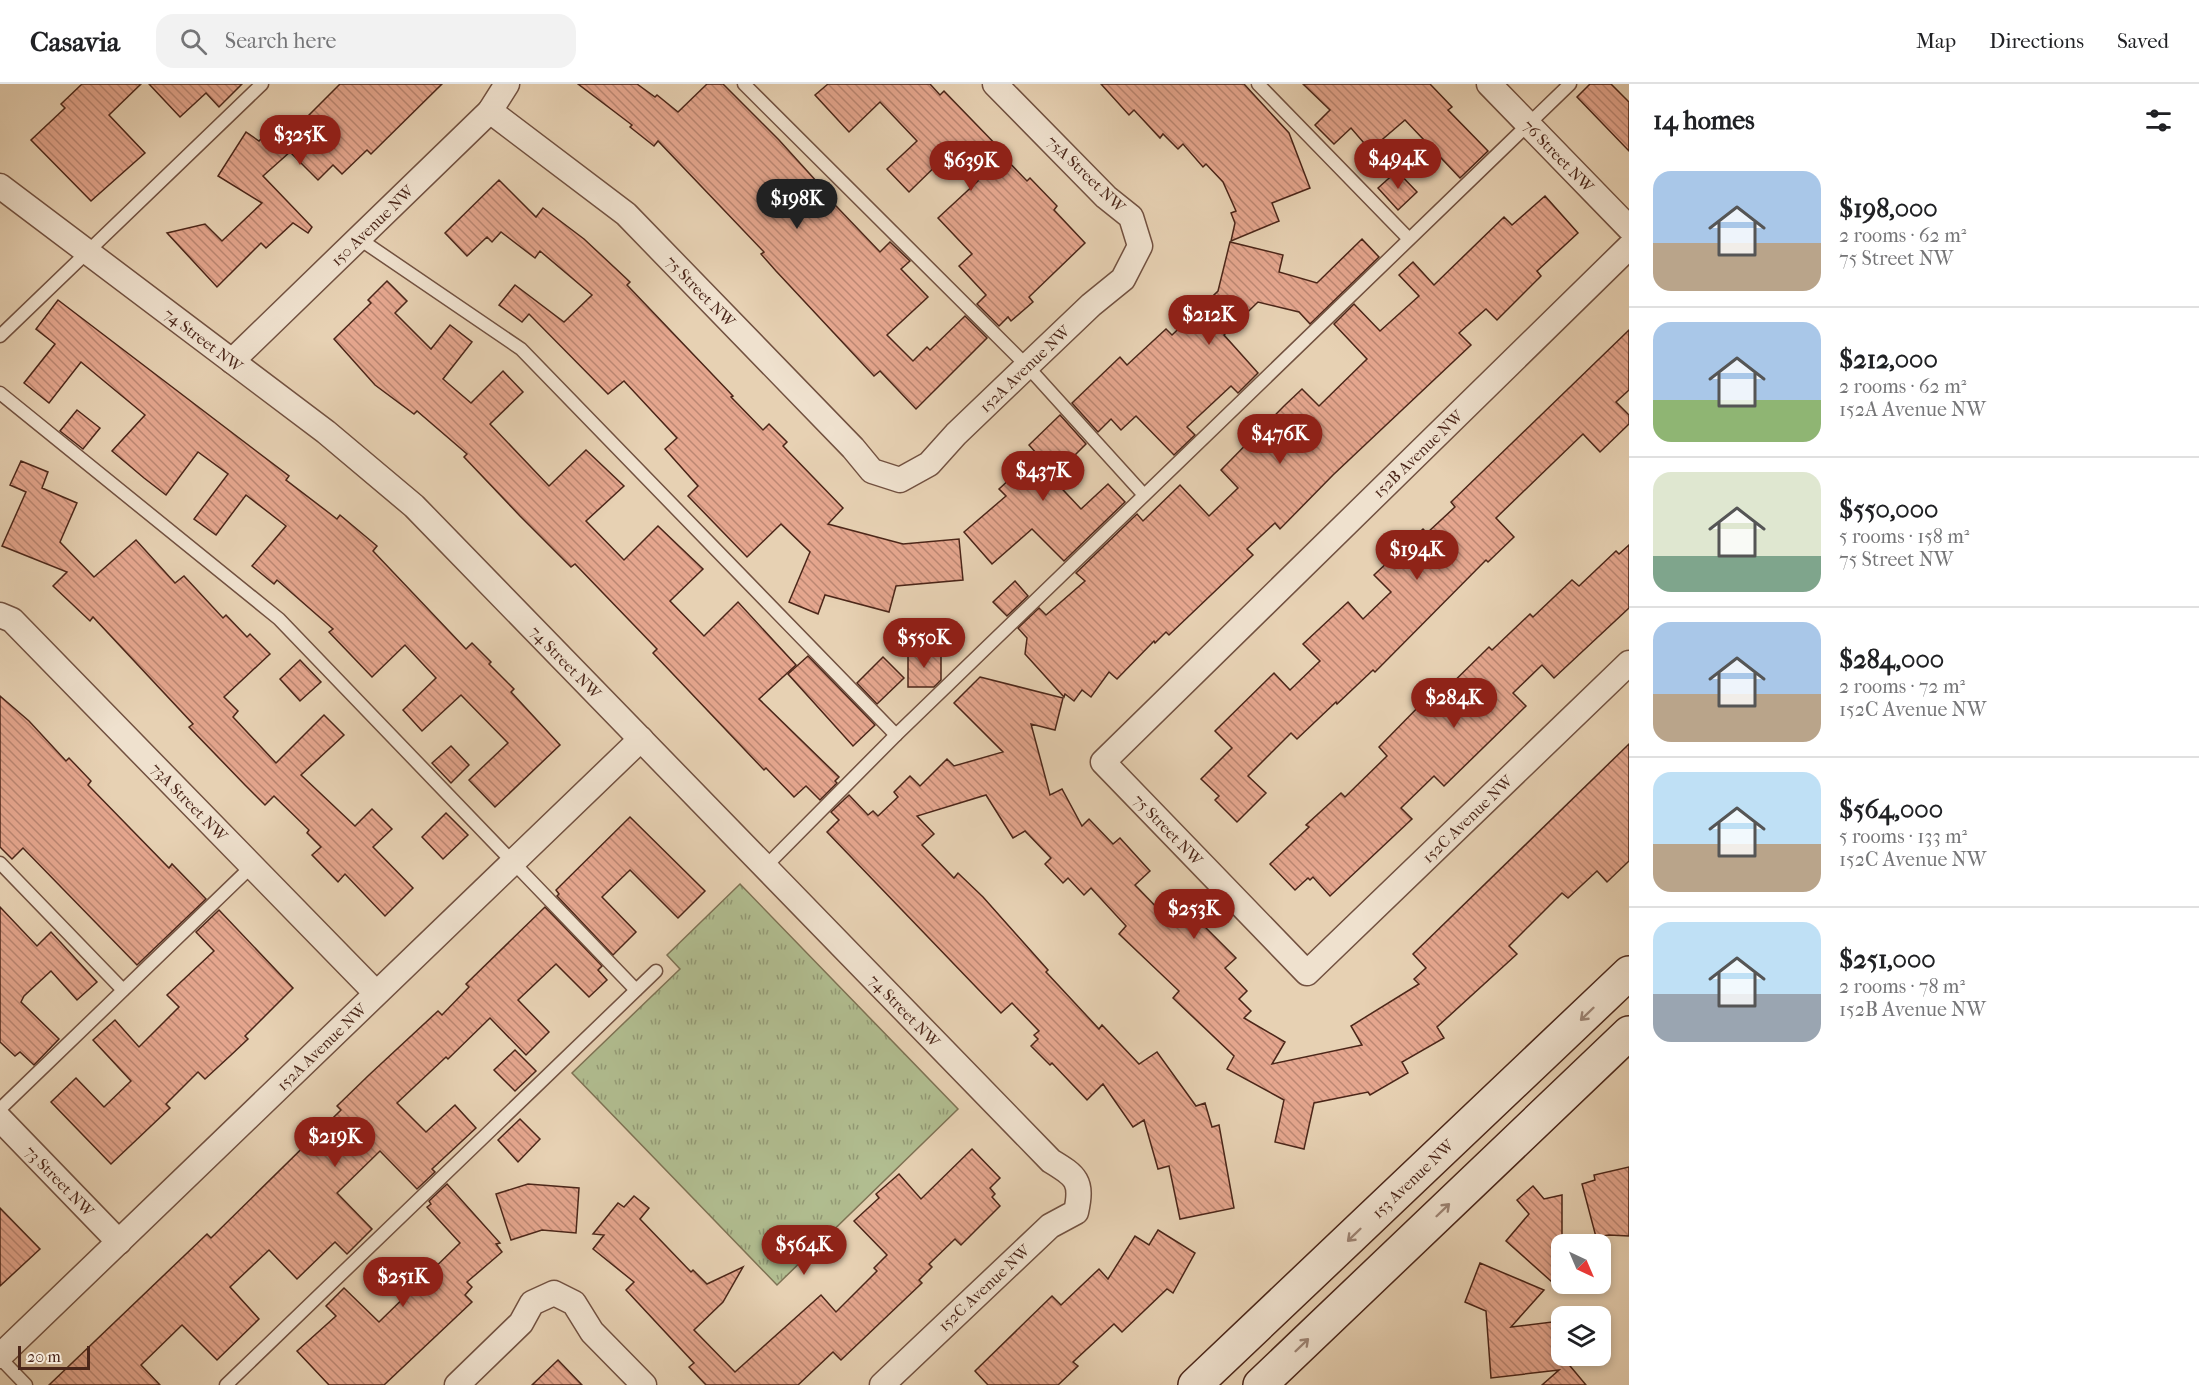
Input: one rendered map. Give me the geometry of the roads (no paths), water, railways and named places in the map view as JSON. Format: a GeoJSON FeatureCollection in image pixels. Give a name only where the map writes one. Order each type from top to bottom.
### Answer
{"type":"FeatureCollection","features":[{"type":"Feature","properties":{"kind":"main road","name":"153 Avenue NW"},"geometry":{"type":"LineString","coordinates":[[1196,1385],[1629,973]]}},
{"type":"Feature","properties":{"kind":"main road"},"geometry":{"type":"LineString","coordinates":[[1260,1385],[1629,1033]]}},
{"type":"Feature","properties":{"kind":"street","name":"150 Avenue NW"},"geometry":{"type":"LineString","coordinates":[[232,361],[490,111],[507,84]]}},
{"type":"Feature","properties":{"kind":"street","name":"75A Street NW"},"geometry":{"type":"LineString","coordinates":[[995,84],[1106,197],[1131,217],[1140,246]]}},
{"type":"Feature","properties":{"kind":"street","name":"76 Street NW"},"geometry":{"type":"LineString","coordinates":[[1489,84],[1629,228]]}},
{"type":"Feature","properties":{"kind":"street","name":"75 Street NW"},"geometry":{"type":"LineString","coordinates":[[490,111],[626,214],[853,448],[872,471],[900,480]]}},
{"type":"Feature","properties":{"kind":"street","name":"74 Street NW"},"geometry":{"type":"LineString","coordinates":[[0,186],[326,432],[414,506],[1051,1161],[1072,1174],[1081,1193]]}},
{"type":"Feature","properties":{"kind":"street","name":"152A Avenue NW"},"geometry":{"type":"LineString","coordinates":[[900,480],[930,464],[956,434],[1091,304],[1123,279],[1140,246]]}},
{"type":"Feature","properties":{"kind":"street","name":"152B Avenue NW"},"geometry":{"type":"LineString","coordinates":[[1103,762],[1629,247]]}},
{"type":"Feature","properties":{"kind":"street","name":"73A Street NW"},"geometry":{"type":"LineString","coordinates":[[0,615],[12,620],[376,993]]}},
{"type":"Feature","properties":{"kind":"street","name":"152C Avenue NW"},"geometry":{"type":"LineString","coordinates":[[1307,973],[1629,663]]}},
{"type":"Feature","properties":{"kind":"street","name":"152A Avenue NW"},"geometry":{"type":"LineString","coordinates":[[0,1357],[641,739]]}},
{"type":"Feature","properties":{"kind":"street","name":"75 Street NW"},"geometry":{"type":"LineString","coordinates":[[1103,762],[1307,973]]}},
{"type":"Feature","properties":{"kind":"street","name":"73 Street NW"},"geometry":{"type":"LineString","coordinates":[[0,1119],[119,1242]]}},
{"type":"Feature","properties":{"kind":"street","name":"152C Avenue NW"},"geometry":{"type":"LineString","coordinates":[[882,1385],[1050,1226],[1076,1212],[1081,1193]]}},
{"type":"Feature","properties":{"kind":"street"},"geometry":{"type":"LineString","coordinates":[[457,1385],[521,1323],[532,1303],[554,1293],[574,1303],[592,1332],[644,1385]]}},
{"type":"Feature","properties":{"kind":"lane"},"geometry":{"type":"LineString","coordinates":[[0,336],[262,84]]}},
{"type":"Feature","properties":{"kind":"lane"},"geometry":{"type":"LineString","coordinates":[[744,84],[1027,366],[1144,495]]}},
{"type":"Feature","properties":{"kind":"lane"},"geometry":{"type":"LineString","coordinates":[[1258,84],[1409,239]]}},
{"type":"Feature","properties":{"kind":"lane"},"geometry":{"type":"LineString","coordinates":[[765,867],[896,735],[1570,84]]}},
{"type":"Feature","properties":{"kind":"lane"},"geometry":{"type":"LineString","coordinates":[[358,238],[521,349],[896,735]]}},
{"type":"Feature","properties":{"kind":"lane"},"geometry":{"type":"LineString","coordinates":[[0,393],[279,619],[636,990]]}},
{"type":"Feature","properties":{"kind":"lane"},"geometry":{"type":"LineString","coordinates":[[0,863],[123,990]]}},
{"type":"Feature","properties":{"kind":"lane"},"geometry":{"type":"LineString","coordinates":[[0,1109],[252,866]]}},
{"type":"Feature","properties":{"kind":"lane"},"geometry":{"type":"LineString","coordinates":[[226,1385],[656,971]]}},
{"type":"Feature","properties":{"kind":"lane"},"geometry":{"type":"LineString","coordinates":[[0,1357],[26,1385]]}}]}
